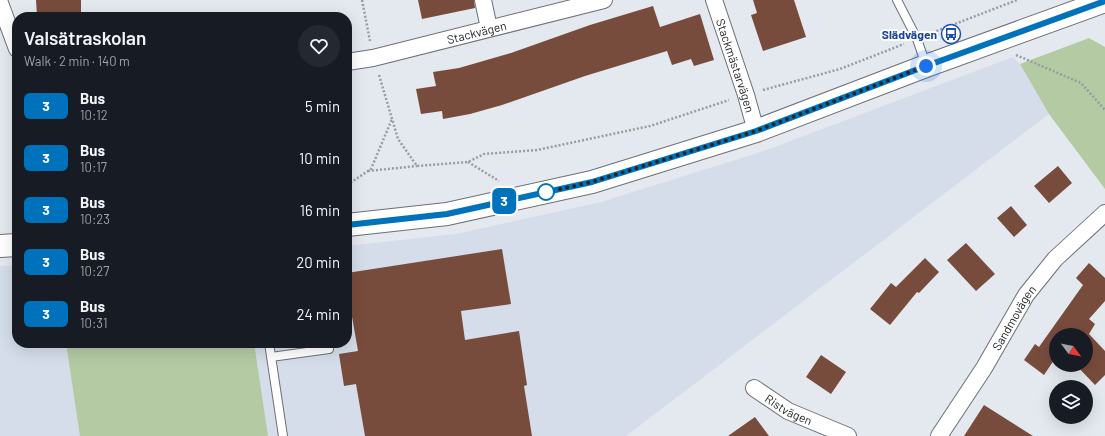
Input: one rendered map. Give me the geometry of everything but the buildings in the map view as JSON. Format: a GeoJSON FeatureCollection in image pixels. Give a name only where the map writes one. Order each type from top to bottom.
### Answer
{"type":"FeatureCollection","features":[{"type":"Feature","properties":{"kind":"street"},"geometry":{"type":"LineString","coordinates":[[483,0],[489,28]]}},
{"type":"Feature","properties":{"kind":"street","name":"Stackvägen"},"geometry":{"type":"LineString","coordinates":[[352,61],[373,58],[604,0]]}},
{"type":"Feature","properties":{"kind":"street","name":"Stackmästarvägen"},"geometry":{"type":"LineString","coordinates":[[714,0],[746,95],[756,131]]}},
{"type":"Feature","properties":{"kind":"street"},"geometry":{"type":"LineString","coordinates":[[352,224],[447,214],[592,182],[756,131],[926,66],[1105,1]]}},
{"type":"Feature","properties":{"kind":"street"},"geometry":{"type":"LineString","coordinates":[[0,3],[12,35]]}},
{"type":"Feature","properties":{"kind":"street","name":"Sandmovägen"},"geometry":{"type":"LineString","coordinates":[[939,436],[984,368],[1026,295],[1054,260],[1105,213]]}},
{"type":"Feature","properties":{"kind":"street"},"geometry":{"type":"LineString","coordinates":[[0,246],[12,245]]}},
{"type":"Feature","properties":{"kind":"street","name":"Ristvägen"},"geometry":{"type":"LineString","coordinates":[[754,388],[788,411],[848,436]]}},
{"type":"Feature","properties":{"kind":"lane"},"geometry":{"type":"LineString","coordinates":[[897,0],[917,39],[926,66]]}},
{"type":"Feature","properties":{"kind":"lane"},"geometry":{"type":"LineString","coordinates":[[270,348],[283,436]]}},
{"type":"Feature","properties":{"kind":"lane"},"geometry":{"type":"LineString","coordinates":[[271,357],[329,348]]}},
{"type":"Feature","properties":{"kind":"path"},"geometry":{"type":"LineString","coordinates":[[362,0],[373,58],[398,139],[417,166]]}},
{"type":"Feature","properties":{"kind":"path"},"geometry":{"type":"LineString","coordinates":[[367,172],[468,162],[484,154],[537,150],[650,126],[746,95],[840,69],[1017,0]]}},
{"type":"Feature","properties":{"kind":"path"},"geometry":{"type":"LineString","coordinates":[[1016,55],[1081,83],[1105,110]]}},
{"type":"Feature","properties":{"kind":"path"},"geometry":{"type":"LineString","coordinates":[[352,182],[371,169],[392,118]]}},
{"type":"Feature","properties":{"kind":"shaded area"},"geometry":{"type":"Polygon","coordinates":[[[1013,57],[1020,64],[1049,114],[626,436],[0,436],[0,266],[12,265],[12,348],[352,348],[352,245],[456,234],[601,202],[764,151],[1013,57]]]}},
{"type":"Feature","properties":{"kind":"green space"},"geometry":{"type":"Polygon","coordinates":[[[1089,38],[1105,47],[1105,189],[1049,114],[1020,64],[1089,38]]]}},
{"type":"Feature","properties":{"kind":"green space"},"geometry":{"type":"Polygon","coordinates":[[[67,348],[255,348],[268,436],[80,436],[67,348]]]}},
{"type":"Feature","properties":{"kind":"bus line","name":"3"},"geometry":{"type":"LineString","coordinates":[[352,224],[447,214],[592,182],[756,131],[926,66],[1105,1]]}},
{"type":"Feature","properties":{"kind":"place","name":"Slädvägen"},"geometry":{"type":"Point","coordinates":[951,34]}},
{"type":"Feature","properties":{"kind":"route"},"geometry":{"type":"LineString","coordinates":[[546,192],[592,182],[756,131],[926,66]]}}]}
